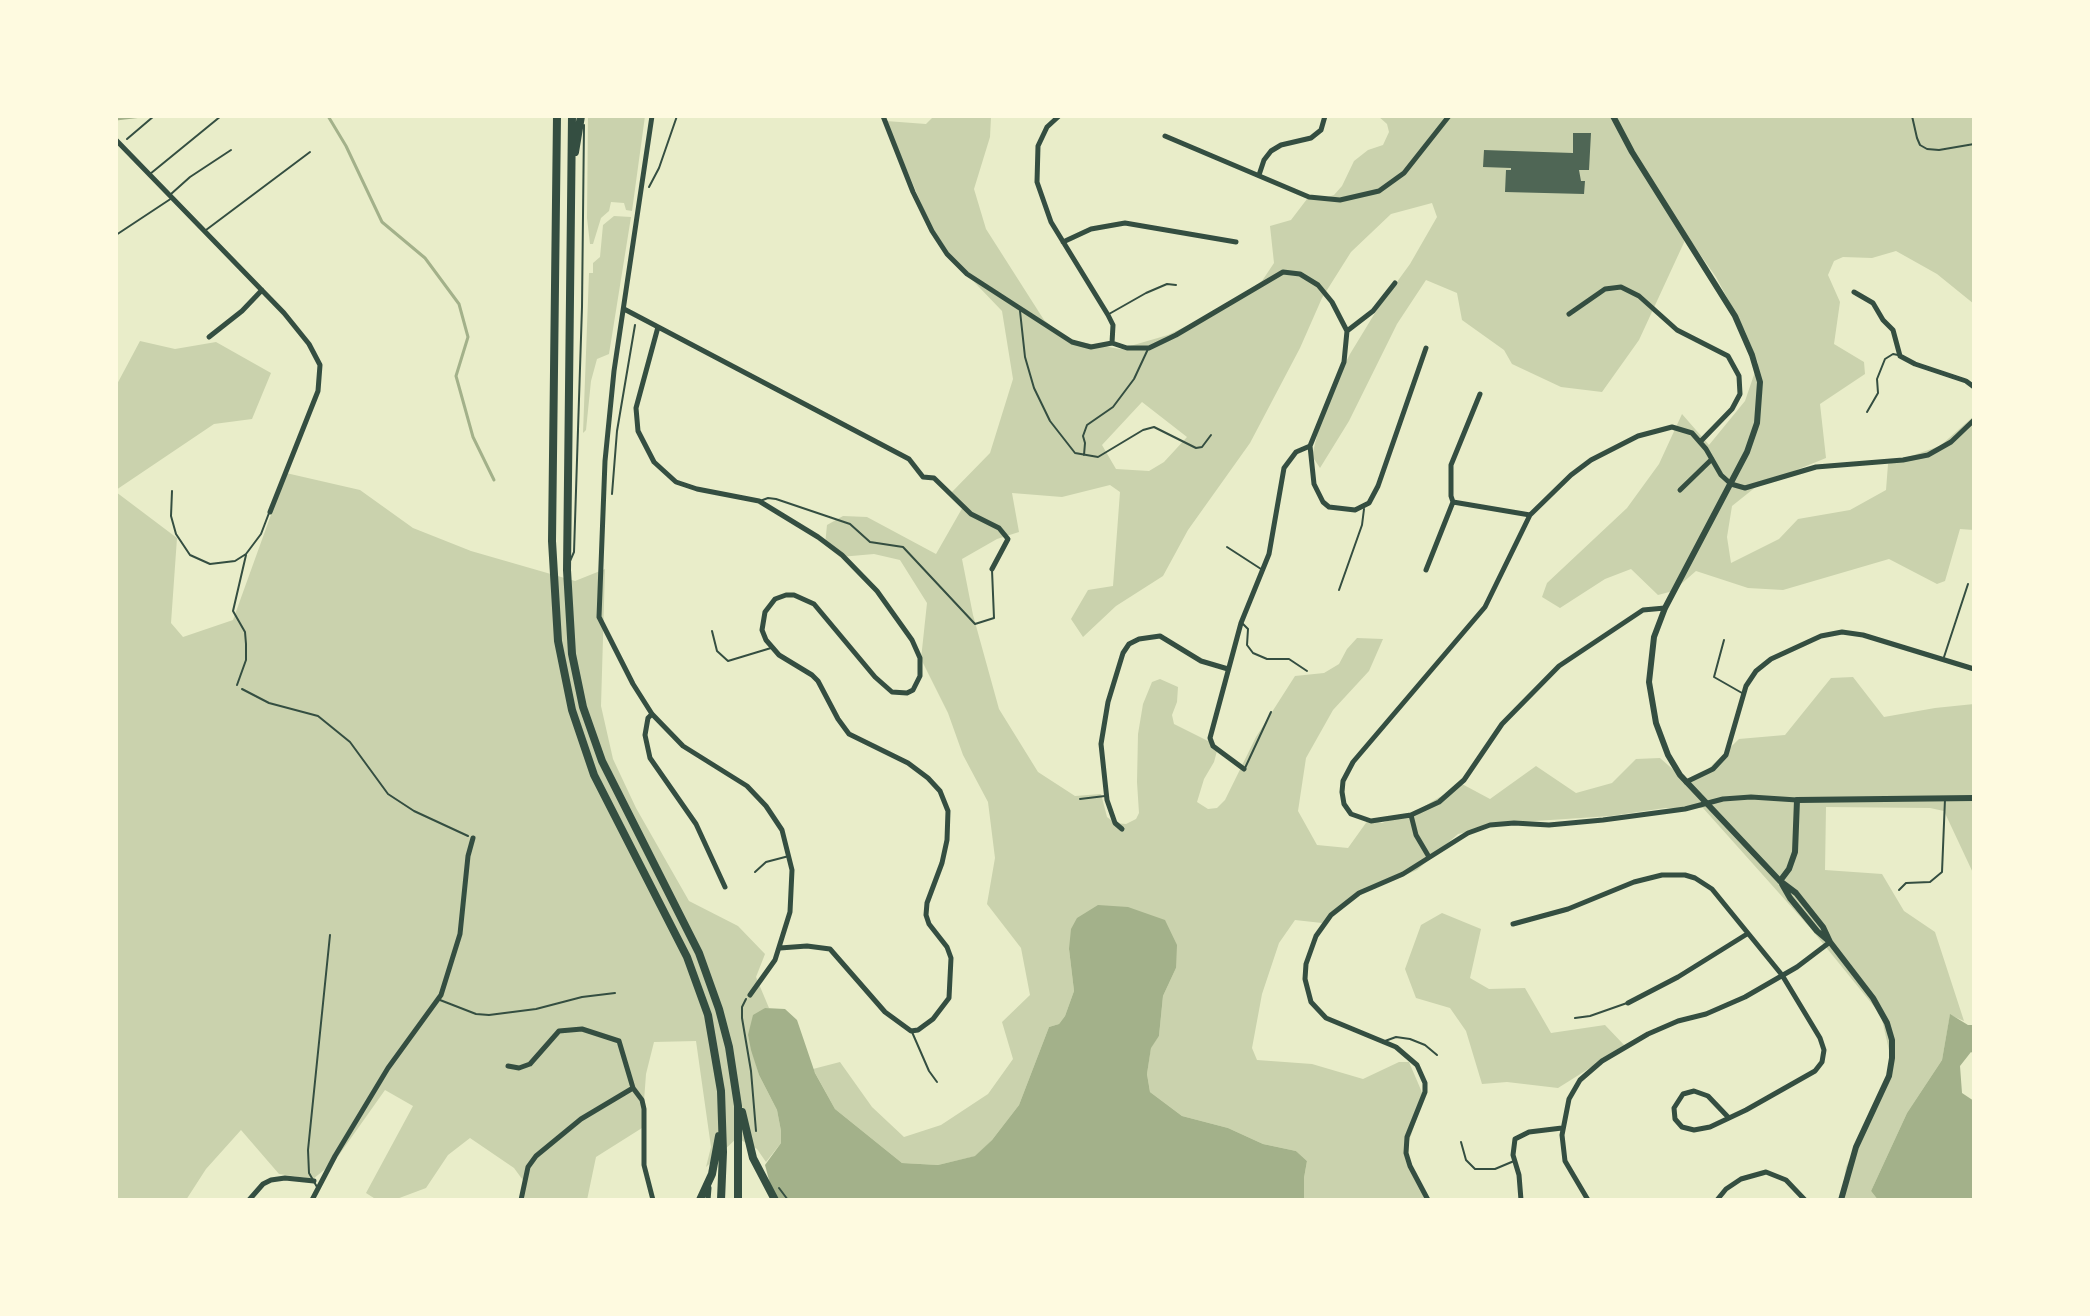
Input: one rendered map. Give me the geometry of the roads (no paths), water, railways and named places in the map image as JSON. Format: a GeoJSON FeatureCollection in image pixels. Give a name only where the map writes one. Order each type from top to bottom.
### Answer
{"type":"FeatureCollection","features":[{"type":"Feature","properties":{"kind":"highway"},"geometry":{"type":"LineString","coordinates":[[555,116],[552,541],[556,628],[563,674],[594,775],[691,967],[708,1015],[718,1064],[722,1111],[721,1200]]}},
{"type":"Feature","properties":{"kind":"highway"},"geometry":{"type":"LineString","coordinates":[[572,116],[567,570],[572,654],[590,729],[609,779],[699,953],[719,1009],[753,1158],[775,1200]]}},
{"type":"Feature","properties":{"kind":"highway"},"geometry":{"type":"LineString","coordinates":[[571,181],[583,116]]}},
{"type":"Feature","properties":{"kind":"highway"},"geometry":{"type":"LineString","coordinates":[[734,1082],[739,1136],[738,1200]]}},
{"type":"Feature","properties":{"kind":"highway"},"geometry":{"type":"LineString","coordinates":[[700,1200],[709,1183],[722,1111]]}},
{"type":"Feature","properties":{"kind":"street"},"geometry":{"type":"LineString","coordinates":[[652,116],[605,461],[599,617],[652,714],[683,746],[736,778],[766,806],[782,830],[790,856],[793,896],[788,926],[764,979],[750,995]]}},
{"type":"Feature","properties":{"kind":"street"},"geometry":{"type":"LineString","coordinates":[[883,116],[894,148],[938,242],[967,274],[1072,342],[1091,347],[1112,343],[1127,348],[1149,348],[1283,272],[1300,274],[1318,285],[1332,302],[1347,331],[1344,362],[1310,446],[1314,484],[1323,502],[1338,510],[1364,508],[1378,486],[1426,348]]}},
{"type":"Feature","properties":{"kind":"street"},"geometry":{"type":"LineString","coordinates":[[1059,116],[1041,137],[1036,170],[1045,207],[1113,325],[1112,343]]}},
{"type":"Feature","properties":{"kind":"street"},"geometry":{"type":"LineString","coordinates":[[1259,175],[1271,151],[1281,145],[1311,138],[1321,130],[1325,116]]}},
{"type":"Feature","properties":{"kind":"street"},"geometry":{"type":"LineString","coordinates":[[1165,136],[1309,197],[1329,201],[1362,197],[1379,191],[1404,173],[1449,116]]}},
{"type":"Feature","properties":{"kind":"street"},"geometry":{"type":"LineString","coordinates":[[1613,116],[1632,152],[1728,304],[1752,355],[1760,382],[1759,410],[1753,437],[1665,608],[1651,653],[1649,692],[1659,735],[1673,765],[1717,816],[1780,881],[1796,893],[1887,1023],[1893,1050],[1886,1084],[1856,1147],[1841,1200]]}},
{"type":"Feature","properties":{"kind":"street"},"geometry":{"type":"LineString","coordinates":[[118,142],[262,290],[309,344],[320,365],[318,391],[270,512]]}},
{"type":"Feature","properties":{"kind":"street"},"geometry":{"type":"LineString","coordinates":[[1063,242],[1091,229],[1125,223],[1236,242]]}},
{"type":"Feature","properties":{"kind":"street"},"geometry":{"type":"LineString","coordinates":[[1347,331],[1373,311],[1395,283]]}},
{"type":"Feature","properties":{"kind":"street"},"geometry":{"type":"LineString","coordinates":[[1569,314],[1605,289],[1621,287],[1639,296],[1677,330],[1728,356],[1739,376],[1740,394],[1732,409],[1701,441]]}},
{"type":"Feature","properties":{"kind":"street"},"geometry":{"type":"LineString","coordinates":[[209,337],[242,311],[262,290]]}},
{"type":"Feature","properties":{"kind":"street"},"geometry":{"type":"LineString","coordinates":[[1854,292],[1873,303],[1893,330],[1900,356],[1966,381],[1974,387]]}},
{"type":"Feature","properties":{"kind":"street"},"geometry":{"type":"LineString","coordinates":[[624,309],[909,459],[923,477],[934,478],[971,514],[999,528],[1008,539],[992,569]]}},
{"type":"Feature","properties":{"kind":"street"},"geometry":{"type":"LineString","coordinates":[[658,327],[636,408],[638,431],[648,452],[676,482],[759,501],[842,555],[877,591],[917,650],[922,667],[913,690],[907,693],[892,692],[875,677],[814,604],[794,595],[775,599],[765,612],[762,630],[772,648],[812,675],[823,688],[849,734],[908,763],[940,791],[948,811],[944,852],[926,915],[951,958],[951,989],[945,1006],[918,1030],[911,1031],[885,1012],[830,949],[807,946],[780,948]]}},
{"type":"Feature","properties":{"kind":"street"},"geometry":{"type":"LineString","coordinates":[[1426,570],[1453,502],[1451,465],[1480,394]]}},
{"type":"Feature","properties":{"kind":"street"},"geometry":{"type":"LineString","coordinates":[[1665,608],[1643,610],[1570,656],[1502,724],[1456,788],[1439,802],[1411,815],[1383,821],[1360,819],[1351,814],[1344,804],[1343,781],[1353,762],[1485,607],[1530,515],[1580,468],[1624,442],[1672,427],[1692,433],[1701,441],[1721,475],[1731,484],[1745,488],[1828,464],[1903,460],[1928,455],[1951,442],[1974,420]]}},
{"type":"Feature","properties":{"kind":"street"},"geometry":{"type":"LineString","coordinates":[[1244,769],[1213,746],[1210,738],[1224,696],[1241,623],[1273,535],[1284,468],[1296,452],[1310,446]]}},
{"type":"Feature","properties":{"kind":"street"},"geometry":{"type":"LineString","coordinates":[[1680,490],[1712,459]]}},
{"type":"Feature","properties":{"kind":"street"},"geometry":{"type":"LineString","coordinates":[[1453,502],[1530,515]]}},
{"type":"Feature","properties":{"kind":"street"},"geometry":{"type":"LineString","coordinates":[[1688,785],[1713,769],[1726,755],[1750,678],[1763,664],[1792,647],[1832,633],[1863,635],[1974,669]]}},
{"type":"Feature","properties":{"kind":"street"},"geometry":{"type":"LineString","coordinates":[[1122,829],[1115,823],[1107,796],[1102,730],[1123,653],[1129,644],[1139,639],[1160,636],[1201,661],[1228,669]]}},
{"type":"Feature","properties":{"kind":"street"},"geometry":{"type":"LineString","coordinates":[[652,714],[648,718],[645,735],[650,758],[696,824],[725,887]]}},
{"type":"Feature","properties":{"kind":"street"},"geometry":{"type":"LineString","coordinates":[[1428,1200],[1406,1153],[1407,1137],[1423,1103],[1425,1083],[1412,1059],[1384,1042],[1334,1022],[1317,1010],[1307,991],[1306,964],[1320,929],[1340,907],[1359,893],[1403,874],[1468,833],[1490,825],[1549,825],[1674,811],[1723,799],[1751,797],[1797,800],[1974,798]]}},
{"type":"Feature","properties":{"kind":"street"},"geometry":{"type":"LineString","coordinates":[[1780,881],[1789,869],[1795,852],[1797,800]]}},
{"type":"Feature","properties":{"kind":"street"},"geometry":{"type":"LineString","coordinates":[[1411,815],[1416,835],[1429,857]]}},
{"type":"Feature","properties":{"kind":"street"},"geometry":{"type":"LineString","coordinates":[[312,1200],[388,1068],[439,1000],[460,934],[468,856],[473,838]]}},
{"type":"Feature","properties":{"kind":"street"},"geometry":{"type":"LineString","coordinates":[[1513,924],[1568,909],[1634,882],[1673,874],[1695,878],[1712,889],[1782,975],[1824,1050],[1822,1062],[1807,1076],[1710,1127],[1694,1130],[1678,1124],[1674,1108],[1683,1094],[1694,1091],[1708,1096],[1728,1117]]}},
{"type":"Feature","properties":{"kind":"street"},"geometry":{"type":"LineString","coordinates":[[1628,1003],[1678,977],[1747,934]]}},
{"type":"Feature","properties":{"kind":"street"},"geometry":{"type":"LineString","coordinates":[[1588,1200],[1565,1161],[1562,1128],[1574,1089],[1602,1061],[1662,1028],[1723,1008],[1782,975],[1830,942]]}},
{"type":"Feature","properties":{"kind":"street"},"geometry":{"type":"LineString","coordinates":[[508,1066],[519,1068],[530,1064],[559,1031],[582,1029],[619,1041],[633,1088],[642,1100],[644,1109],[644,1165],[653,1200]]}},
{"type":"Feature","properties":{"kind":"street"},"geometry":{"type":"LineString","coordinates":[[521,1200],[528,1167],[536,1156],[581,1119],[633,1088]]}},
{"type":"Feature","properties":{"kind":"street"},"geometry":{"type":"LineString","coordinates":[[1521,1200],[1513,1146],[1517,1137],[1529,1132],[1562,1128]]}},
{"type":"Feature","properties":{"kind":"street"},"geometry":{"type":"LineString","coordinates":[[1717,1200],[1741,1179],[1766,1172],[1786,1180],[1805,1200]]}},
{"type":"Feature","properties":{"kind":"street"},"geometry":{"type":"LineString","coordinates":[[249,1200],[263,1184],[271,1180],[314,1181]]}},
{"type":"Feature","properties":{"kind":"street"},"geometry":{"type":"LineString","coordinates":[[708,1200],[709,1183]]}},
{"type":"Feature","properties":{"kind":"lane"},"geometry":{"type":"LineString","coordinates":[[149,175],[221,116]]}},
{"type":"Feature","properties":{"kind":"lane"},"geometry":{"type":"LineString","coordinates":[[567,570],[574,552],[582,307],[583,116]]}},
{"type":"Feature","properties":{"kind":"lane"},"geometry":{"type":"LineString","coordinates":[[116,235],[172,196],[190,177],[231,150]]}},
{"type":"Feature","properties":{"kind":"lane"},"geometry":{"type":"LineString","coordinates":[[206,231],[310,152]]}},
{"type":"Feature","properties":{"kind":"lane"},"geometry":{"type":"LineString","coordinates":[[1108,315],[1146,293],[1167,284],[1176,285]]}},
{"type":"Feature","properties":{"kind":"lane"},"geometry":{"type":"LineString","coordinates":[[1020,310],[1025,357],[1034,388],[1050,421],[1075,453],[1098,457],[1143,430],[1154,427],[1196,448],[1202,447],[1211,435]]}},
{"type":"Feature","properties":{"kind":"lane"},"geometry":{"type":"LineString","coordinates":[[1084,455],[1083,430],[1109,410],[1124,393],[1149,348]]}},
{"type":"Feature","properties":{"kind":"lane"},"geometry":{"type":"LineString","coordinates":[[1867,412],[1878,393],[1877,379],[1885,359],[1893,354],[1900,356]]}},
{"type":"Feature","properties":{"kind":"lane"},"geometry":{"type":"LineString","coordinates":[[172,491],[173,526],[183,547],[199,560],[222,564],[246,554],[261,534],[270,512]]}},
{"type":"Feature","properties":{"kind":"lane"},"geometry":{"type":"LineString","coordinates":[[759,501],[776,499],[846,523],[870,542],[903,547],[975,624],[994,618],[992,569]]}},
{"type":"Feature","properties":{"kind":"lane"},"geometry":{"type":"LineString","coordinates":[[1339,590],[1362,525],[1364,508]]}},
{"type":"Feature","properties":{"kind":"lane"},"geometry":{"type":"LineString","coordinates":[[1227,547],[1262,570]]}},
{"type":"Feature","properties":{"kind":"lane"},"geometry":{"type":"LineString","coordinates":[[237,685],[246,660],[246,644],[245,632],[233,611],[246,554]]}},
{"type":"Feature","properties":{"kind":"lane"},"geometry":{"type":"LineString","coordinates":[[1944,658],[1968,584]]}},
{"type":"Feature","properties":{"kind":"lane"},"geometry":{"type":"LineString","coordinates":[[1241,623],[1248,629],[1247,645],[1253,653],[1267,659],[1289,659],[1307,671]]}},
{"type":"Feature","properties":{"kind":"lane"},"geometry":{"type":"LineString","coordinates":[[712,631],[717,651],[728,661],[772,648]]}},
{"type":"Feature","properties":{"kind":"lane"},"geometry":{"type":"LineString","coordinates":[[1724,640],[1714,677],[1743,694]]}},
{"type":"Feature","properties":{"kind":"lane"},"geometry":{"type":"LineString","coordinates":[[1244,769],[1271,712]]}},
{"type":"Feature","properties":{"kind":"lane"},"geometry":{"type":"LineString","coordinates":[[1080,799],[1107,796]]}},
{"type":"Feature","properties":{"kind":"lane"},"geometry":{"type":"LineString","coordinates":[[1899,890],[1906,883],[1930,882],[1942,872],[1945,798]]}},
{"type":"Feature","properties":{"kind":"lane"},"geometry":{"type":"LineString","coordinates":[[755,872],[766,862],[790,856]]}},
{"type":"Feature","properties":{"kind":"lane"},"geometry":{"type":"LineString","coordinates":[[318,1189],[308,1163],[308,1150],[330,935]]}},
{"type":"Feature","properties":{"kind":"lane"},"geometry":{"type":"LineString","coordinates":[[439,1000],[476,1014],[489,1015],[615,993]]}},
{"type":"Feature","properties":{"kind":"lane"},"geometry":{"type":"LineString","coordinates":[[1575,1018],[1628,1003]]}},
{"type":"Feature","properties":{"kind":"lane"},"geometry":{"type":"LineString","coordinates":[[911,1031],[937,1082]]}},
{"type":"Feature","properties":{"kind":"lane"},"geometry":{"type":"LineString","coordinates":[[1384,1042],[1396,1037],[1410,1039],[1425,1045],[1437,1055]]}},
{"type":"Feature","properties":{"kind":"lane"},"geometry":{"type":"LineString","coordinates":[[1461,1142],[1466,1160],[1475,1169],[1495,1169],[1515,1161]]}},
{"type":"Feature","properties":{"kind":"waterway"},"geometry":{"type":"LineString","coordinates":[[116,119],[142,116]]}},
{"type":"Feature","properties":{"kind":"waterway"},"geometry":{"type":"LineString","coordinates":[[328,116],[346,146],[382,222],[425,258],[459,304],[468,337],[456,376],[473,437],[494,480]]}}]}
